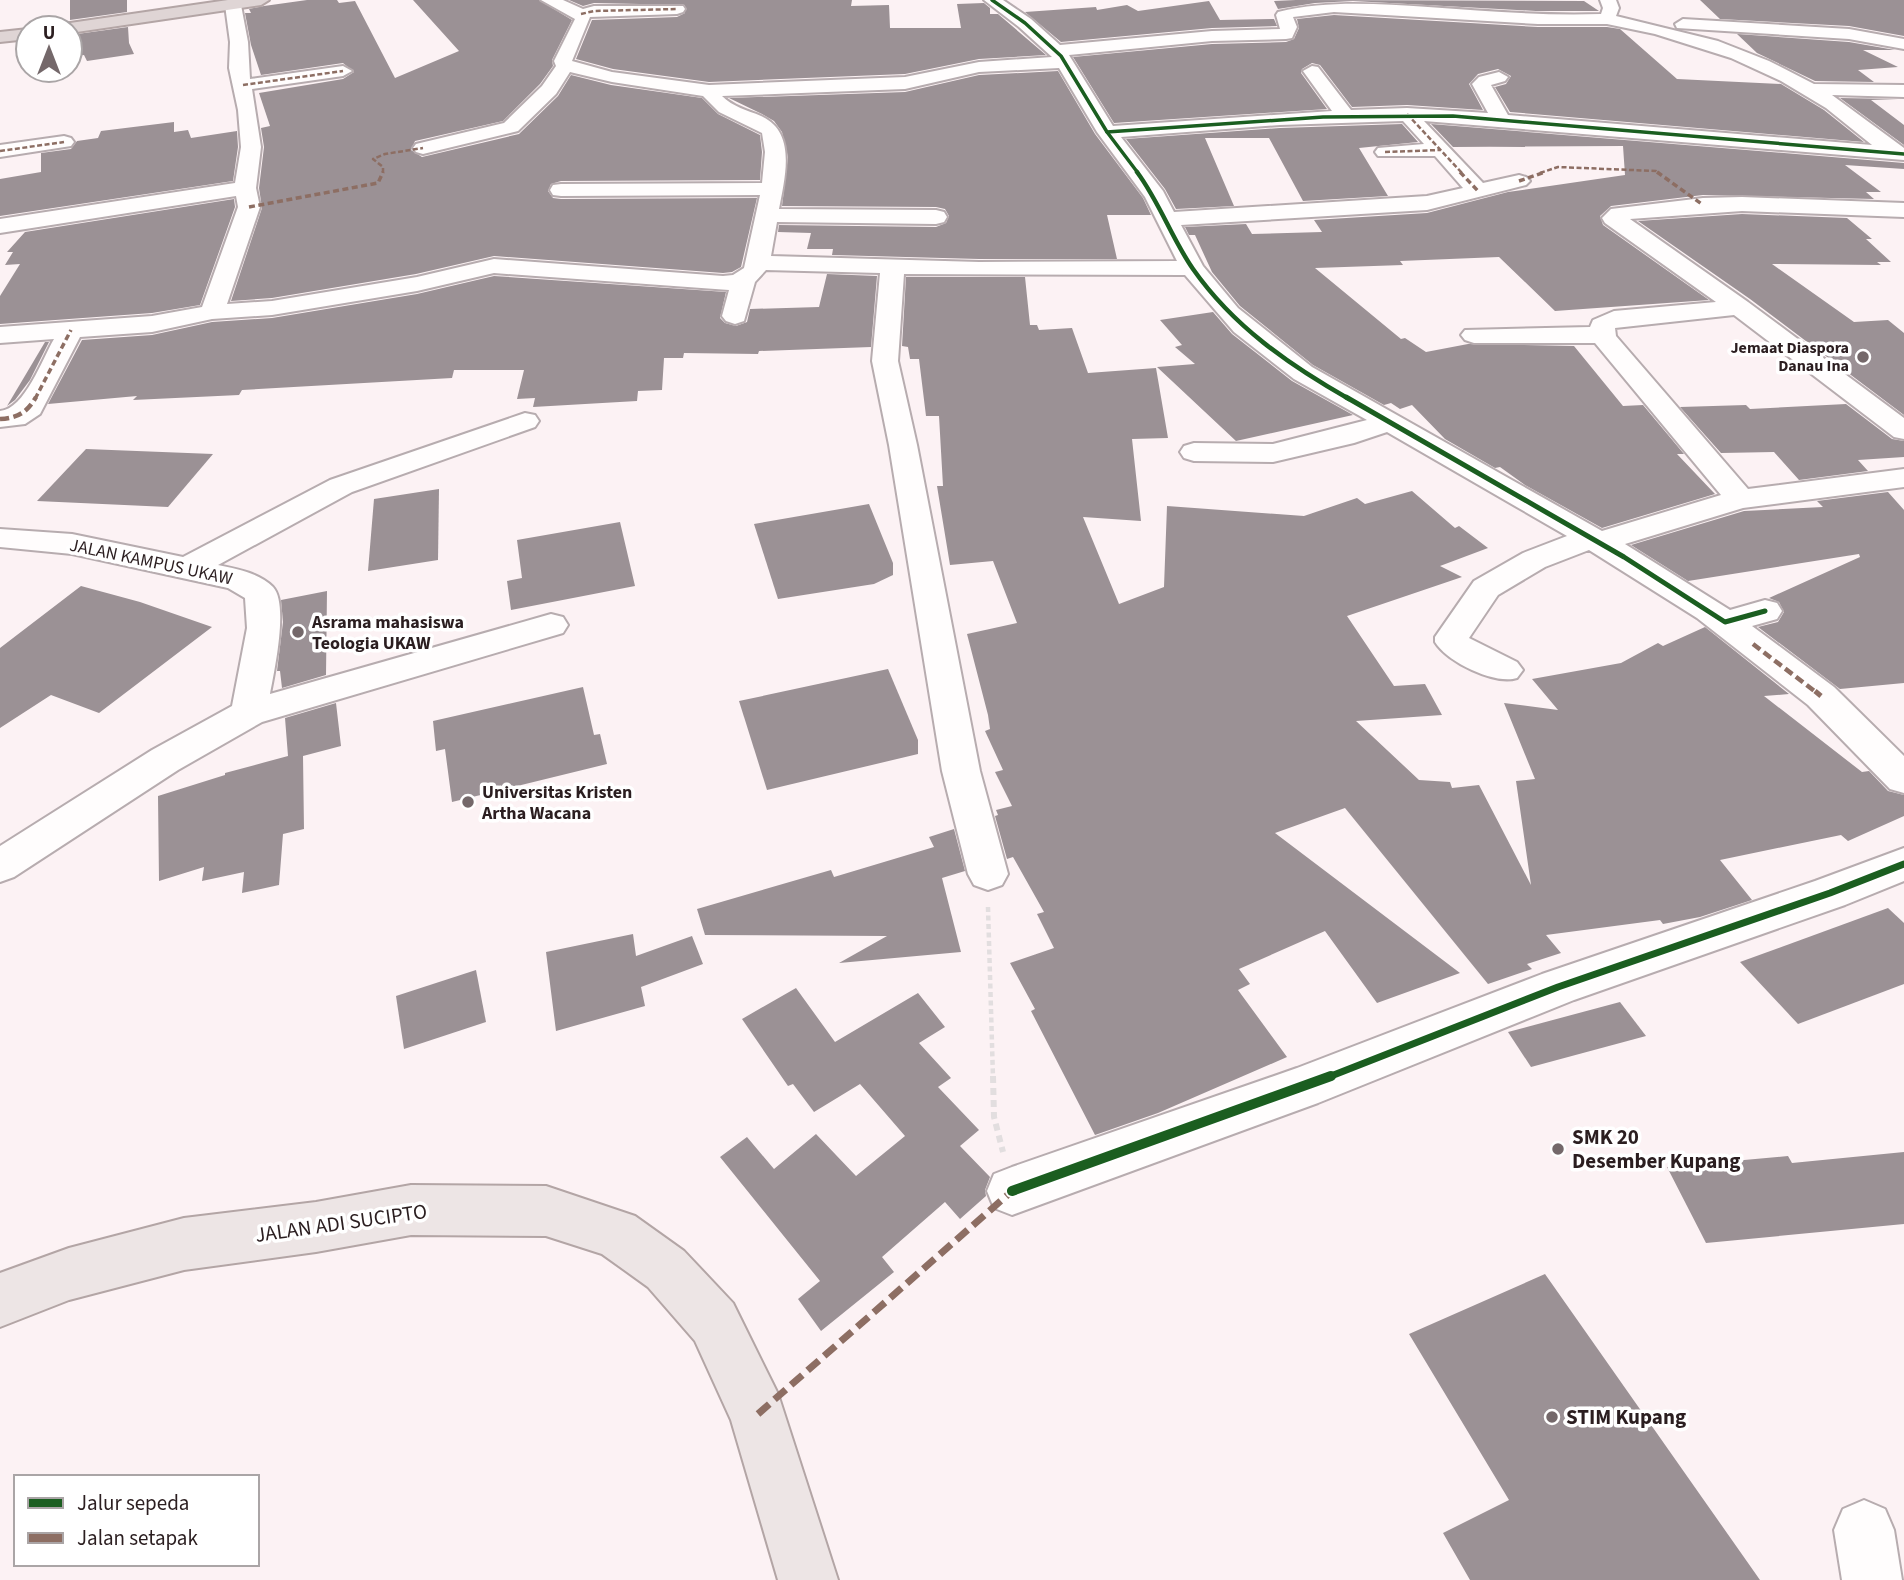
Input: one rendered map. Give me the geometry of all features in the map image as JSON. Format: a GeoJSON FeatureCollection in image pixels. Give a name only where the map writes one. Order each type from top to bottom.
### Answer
{"type":"FeatureCollection","features":[{"type":"Feature","properties":{"kind":"highway"},"geometry":{"type":"LineString","coordinates":[[84,26],[261,0]]}},
{"type":"Feature","properties":{"kind":"main road","name":"JALAN ADI SUCIPTO"},"geometry":{"type":"LineString","coordinates":[[0,1300],[69,1274],[184,1244],[316,1227],[411,1210],[546,1211],[617,1234],[666,1269],[714,1322],[758,1413],[808,1580]]}},
{"type":"Feature","properties":{"kind":"street"},"geometry":{"type":"LineString","coordinates":[[549,0],[581,14],[594,11],[677,9]]}},
{"type":"Feature","properties":{"kind":"street"},"geometry":{"type":"LineString","coordinates":[[992,0],[1059,57],[1107,132],[1169,219],[1192,268],[1229,313],[1276,354],[1303,373],[1688,596],[1821,696],[1904,779]]}},
{"type":"Feature","properties":{"kind":"street"},"geometry":{"type":"LineString","coordinates":[[1607,19],[1611,8],[1608,0]]}},
{"type":"Feature","properties":{"kind":"street"},"geometry":{"type":"LineString","coordinates":[[212,312],[249,207],[245,188],[251,146],[233,5]]}},
{"type":"Feature","properties":{"kind":"street"},"geometry":{"type":"LineString","coordinates":[[565,66],[612,77],[709,91],[905,83],[979,67],[1212,36],[1286,34],[1289,27],[1284,15],[1341,8],[1744,27],[1895,38],[1904,44]]}},
{"type":"Feature","properties":{"kind":"street"},"geometry":{"type":"LineString","coordinates":[[565,66],[563,61],[581,26],[581,14]]}},
{"type":"Feature","properties":{"kind":"street"},"geometry":{"type":"LineString","coordinates":[[1640,24],[1746,58],[1810,89],[1901,155]]}},
{"type":"Feature","properties":{"kind":"street"},"geometry":{"type":"LineString","coordinates":[[423,148],[511,127],[549,90],[565,66]]}},
{"type":"Feature","properties":{"kind":"street"},"geometry":{"type":"LineString","coordinates":[[243,85],[343,71]]}},
{"type":"Feature","properties":{"kind":"street"},"geometry":{"type":"LineString","coordinates":[[1312,71],[1344,114]]}},
{"type":"Feature","properties":{"kind":"street"},"geometry":{"type":"LineString","coordinates":[[1499,77],[1485,80],[1481,84],[1502,121]]}},
{"type":"Feature","properties":{"kind":"street"},"geometry":{"type":"LineString","coordinates":[[1810,89],[1904,91]]}},
{"type":"Feature","properties":{"kind":"street"},"geometry":{"type":"LineString","coordinates":[[709,91],[719,106],[762,124],[771,132],[775,142],[767,215],[735,316]]}},
{"type":"Feature","properties":{"kind":"street"},"geometry":{"type":"LineString","coordinates":[[1107,132],[1344,114],[1407,114],[1901,155]]}},
{"type":"Feature","properties":{"kind":"street"},"geometry":{"type":"LineString","coordinates":[[1407,114],[1478,191]]}},
{"type":"Feature","properties":{"kind":"street"},"geometry":{"type":"LineString","coordinates":[[0,151],[64,142]]}},
{"type":"Feature","properties":{"kind":"street"},"geometry":{"type":"LineString","coordinates":[[1385,152],[1440,150]]}},
{"type":"Feature","properties":{"kind":"street"},"geometry":{"type":"LineString","coordinates":[[1169,219],[1427,203],[1519,181]]}},
{"type":"Feature","properties":{"kind":"street"},"geometry":{"type":"LineString","coordinates":[[561,190],[585,186],[771,189]]}},
{"type":"Feature","properties":{"kind":"street"},"geometry":{"type":"LineString","coordinates":[[0,226],[245,188]]}},
{"type":"Feature","properties":{"kind":"street"},"geometry":{"type":"LineString","coordinates":[[1900,220],[1870,209],[1703,205],[1619,214],[1614,218],[1739,307],[1904,431]]}},
{"type":"Feature","properties":{"kind":"street"},"geometry":{"type":"LineString","coordinates":[[767,215],[936,217]]}},
{"type":"Feature","properties":{"kind":"street"},"geometry":{"type":"LineString","coordinates":[[8,335],[152,324],[212,312],[272,308],[417,284],[494,266],[723,283],[751,272],[893,266],[1058,270],[1192,268]]}},
{"type":"Feature","properties":{"kind":"street"},"geometry":{"type":"LineString","coordinates":[[893,266],[885,361],[903,445],[961,771],[988,874]]}},
{"type":"Feature","properties":{"kind":"street"},"geometry":{"type":"LineString","coordinates":[[1739,307],[1614,319],[1602,325],[1603,337],[1740,499]]}},
{"type":"Feature","properties":{"kind":"street"},"geometry":{"type":"LineString","coordinates":[[0,419],[15,418],[30,408],[71,330]]}},
{"type":"Feature","properties":{"kind":"street"},"geometry":{"type":"LineString","coordinates":[[1474,335],[1584,334],[1603,337]]}},
{"type":"Feature","properties":{"kind":"street"},"geometry":{"type":"LineString","coordinates":[[188,568],[341,486],[526,421]]}},
{"type":"Feature","properties":{"kind":"street"},"geometry":{"type":"LineString","coordinates":[[1194,452],[1273,453],[1344,437],[1390,422]]}},
{"type":"Feature","properties":{"kind":"street"},"geometry":{"type":"LineString","coordinates":[[1505,670],[1452,642],[1452,637],[1486,588],[1509,573],[1594,540],[1740,499],[1904,478]]}},
{"type":"Feature","properties":{"kind":"street","name":"JALAN KAMPUS UKAW"},"geometry":{"type":"LineString","coordinates":[[0,538],[72,544],[188,568],[239,580],[261,594],[264,628],[249,713]]}},
{"type":"Feature","properties":{"kind":"street"},"geometry":{"type":"LineString","coordinates":[[1725,622],[1765,611]]}},
{"type":"Feature","properties":{"kind":"street"},"geometry":{"type":"LineString","coordinates":[[0,866],[165,760],[249,713],[551,625]]}},
{"type":"Feature","properties":{"kind":"street"},"geometry":{"type":"LineString","coordinates":[[1012,1191],[1301,1088],[1558,987],[1830,893],[1904,864]]}},
{"type":"Feature","properties":{"kind":"path"},"geometry":{"type":"LineString","coordinates":[[988,874],[994,1117],[1012,1191]]}},
{"type":"Feature","properties":{"kind":"building"},"geometry":{"type":"Polygon","coordinates":[[[70,0],[127,0],[127,12],[84,18],[84,14],[70,14],[70,0]]]}},
{"type":"Feature","properties":{"kind":"building"},"geometry":{"type":"Polygon","coordinates":[[[307,0],[337,0],[339,3],[355,1],[395,78],[459,51],[413,0],[539,0],[572,20],[552,60],[553,66],[540,84],[503,121],[415,141],[411,150],[422,157],[519,134],[558,96],[571,75],[611,85],[702,98],[718,114],[760,135],[760,180],[561,181],[551,184],[548,191],[553,198],[561,199],[757,198],[741,267],[723,273],[494,256],[416,274],[272,298],[231,301],[262,208],[259,188],[264,147],[261,128],[270,126],[259,93],[343,79],[354,72],[343,63],[261,75],[251,45],[245,13],[251,13],[249,9],[307,0]]]}},
{"type":"Feature","properties":{"kind":"building"},"geometry":{"type":"Polygon","coordinates":[[[569,0],[852,0],[851,6],[889,5],[890,28],[961,28],[957,4],[984,3],[990,8],[990,14],[998,14],[1046,55],[979,59],[905,74],[709,82],[613,69],[576,59],[592,20],[677,17],[685,13],[685,5],[594,3],[583,6],[569,0]]]}},
{"type":"Feature","properties":{"kind":"building"},"geometry":{"type":"Polygon","coordinates":[[[1296,0],[1584,1],[1599,11],[1536,11],[1353,1],[1278,9],[1274,1],[1296,0]]]}},
{"type":"Feature","properties":{"kind":"building"},"geometry":{"type":"Polygon","coordinates":[[[1700,0],[1904,0],[1904,36],[1849,26],[1720,19],[1700,0]]]}},
{"type":"Feature","properties":{"kind":"building"},"geometry":{"type":"Polygon","coordinates":[[[1209,1],[1220,20],[1274,19],[1277,26],[1212,28],[1061,42],[1025,12],[1096,7],[1097,10],[1127,5],[1138,11],[1209,1]]]}},
{"type":"Feature","properties":{"kind":"building"},"geometry":{"type":"Polygon","coordinates":[[[1334,15],[1620,29],[1677,79],[1781,84],[1824,110],[1864,142],[1510,112],[1495,87],[1506,84],[1511,76],[1498,69],[1478,74],[1469,84],[1483,110],[1407,105],[1352,107],[1320,65],[1312,63],[1302,69],[1301,73],[1327,109],[1114,123],[1073,57],[1212,44],[1286,42],[1294,39],[1299,28],[1297,19],[1334,15]]]}},
{"type":"Feature","properties":{"kind":"building"},"geometry":{"type":"Polygon","coordinates":[[[128,27],[129,43],[134,54],[87,61],[84,55],[84,33],[128,27]]]}},
{"type":"Feature","properties":{"kind":"building"},"geometry":{"type":"Polygon","coordinates":[[[1737,34],[1849,42],[1895,50],[1863,50],[1898,67],[1858,70],[1874,82],[1815,81],[1757,53],[1737,34]]]}},
{"type":"Feature","properties":{"kind":"building"},"geometry":{"type":"Polygon","coordinates":[[[1058,71],[1095,134],[1143,198],[1151,215],[1107,215],[1117,259],[832,255],[833,249],[807,249],[811,233],[778,232],[779,225],[936,227],[946,223],[949,216],[945,209],[936,207],[782,206],[788,157],[782,132],[774,121],[729,98],[905,92],[979,75],[1058,71]]]}},
{"type":"Feature","properties":{"kind":"building"},"geometry":{"type":"Polygon","coordinates":[[[1840,98],[1898,99],[1871,100],[1904,125],[1904,145],[1840,98]]]}},
{"type":"Feature","properties":{"kind":"building"},"geometry":{"type":"Polygon","coordinates":[[[174,122],[174,132],[188,130],[191,138],[237,131],[238,147],[233,181],[0,216],[0,179],[41,172],[41,153],[71,149],[77,141],[98,138],[101,131],[174,122]]]}},
{"type":"Feature","properties":{"kind":"building"},"geometry":{"type":"Polygon","coordinates":[[[1402,124],[1418,142],[1359,148],[1388,196],[1303,201],[1269,138],[1205,138],[1234,206],[1176,209],[1165,189],[1126,139],[1280,128],[1402,124]]]}},
{"type":"Feature","properties":{"kind":"building"},"geometry":{"type":"Polygon","coordinates":[[[1431,124],[1904,163],[1904,169],[1845,165],[1881,192],[1866,192],[1874,199],[1703,195],[1611,206],[1600,216],[1603,225],[1709,300],[1555,311],[1499,257],[1400,261],[1403,265],[1315,268],[1401,339],[1405,338],[1426,352],[1468,344],[1574,346],[1623,406],[1643,405],[1684,454],[1677,454],[1715,494],[1602,528],[1525,485],[1500,467],[1495,468],[1445,439],[1412,405],[1400,409],[1391,403],[1384,405],[1313,365],[1240,306],[1212,272],[1195,235],[1189,235],[1185,227],[1246,224],[1252,234],[1322,232],[1314,220],[1427,213],[1508,192],[1625,175],[1623,146],[1453,147],[1431,124]]]}},
{"type":"Feature","properties":{"kind":"building"},"geometry":{"type":"Polygon","coordinates":[[[234,199],[235,207],[200,305],[152,313],[0,324],[0,296],[20,264],[5,265],[13,252],[7,252],[25,232],[234,199]]]}},
{"type":"Feature","properties":{"kind":"building"},"geometry":{"type":"Polygon","coordinates":[[[1742,214],[1847,218],[1872,239],[1866,239],[1891,262],[1877,262],[1881,265],[1772,264],[1854,322],[1888,320],[1904,333],[1904,415],[1750,299],[1638,221],[1742,214]]]}},
{"type":"Feature","properties":{"kind":"building"},"geometry":{"type":"Polygon","coordinates":[[[827,274],[877,276],[871,347],[759,351],[758,354],[684,353],[683,358],[664,358],[662,390],[638,391],[637,401],[533,407],[535,398],[517,399],[524,370],[454,370],[452,378],[242,390],[239,395],[133,400],[137,396],[48,404],[82,340],[152,335],[212,322],[272,318],[417,294],[494,276],[726,292],[720,318],[725,323],[736,326],[747,322],[750,309],[819,307],[827,274]]]}},
{"type":"Feature","properties":{"kind":"building"},"geometry":{"type":"Polygon","coordinates":[[[906,277],[1025,277],[1030,325],[1037,325],[1039,330],[1072,328],[1088,373],[1156,368],[1168,438],[1132,439],[1141,521],[1083,517],[1119,604],[1164,587],[1167,506],[1304,516],[1357,498],[1365,504],[1412,491],[1455,528],[1459,526],[1488,548],[1440,566],[1462,577],[1347,616],[1394,686],[1425,684],[1442,715],[1356,721],[1419,780],[1450,782],[1452,788],[1479,785],[1531,885],[1516,781],[1535,779],[1504,703],[1558,710],[1532,679],[1621,663],[1658,643],[1663,646],[1705,627],[1789,694],[1764,696],[1862,772],[1869,771],[1888,791],[1904,795],[1904,816],[1848,841],[1841,835],[1720,860],[1752,900],[1700,917],[1663,924],[1660,920],[1546,935],[1561,953],[1527,964],[1532,969],[1488,984],[1345,808],[1275,833],[1460,973],[1377,1003],[1325,931],[1239,969],[1250,984],[1238,990],[1287,1057],[1158,1113],[1095,1135],[1031,1011],[1035,1009],[1010,963],[1054,948],[1037,914],[1044,912],[1013,857],[1007,859],[995,816],[998,815],[996,810],[1012,806],[995,772],[1003,770],[985,731],[990,729],[988,715],[967,634],[1017,623],[993,561],[950,565],[937,486],[943,486],[939,416],[926,416],[919,359],[910,359],[908,347],[902,346],[906,277]]]}},
{"type":"Feature","properties":{"kind":"building"},"geometry":{"type":"Polygon","coordinates":[[[1213,312],[1232,334],[1292,381],[1353,415],[1236,441],[1157,367],[1195,364],[1175,347],[1182,345],[1160,320],[1213,312]]]}},
{"type":"Feature","properties":{"kind":"building"},"geometry":{"type":"Polygon","coordinates":[[[45,342],[49,342],[30,380],[7,406],[45,342]]]}},
{"type":"Feature","properties":{"kind":"building"},"geometry":{"type":"Polygon","coordinates":[[[1846,404],[1892,439],[1904,441],[1904,457],[1858,460],[1868,471],[1799,480],[1774,452],[1721,453],[1680,407],[1746,405],[1750,409],[1846,404]]]}},
{"type":"Feature","properties":{"kind":"building"},"geometry":{"type":"Polygon","coordinates":[[[86,449],[213,454],[168,507],[37,501],[86,449]]]}},
{"type":"Feature","properties":{"kind":"building"},"geometry":{"type":"Polygon","coordinates":[[[439,489],[438,560],[368,571],[374,499],[439,489]]]}},
{"type":"Feature","properties":{"kind":"building"},"geometry":{"type":"Polygon","coordinates":[[[1888,492],[1904,510],[1904,683],[1840,689],[1758,627],[1778,622],[1784,612],[1779,602],[1769,598],[1860,557],[1859,554],[1688,581],[1631,545],[1744,511],[1823,507],[1817,501],[1888,492]]]}},
{"type":"Feature","properties":{"kind":"building"},"geometry":{"type":"Polygon","coordinates":[[[869,504],[893,563],[893,575],[874,584],[778,599],[754,524],[869,504]]]}},
{"type":"Feature","properties":{"kind":"building"},"geometry":{"type":"Polygon","coordinates":[[[620,522],[635,586],[511,610],[507,581],[522,578],[517,540],[620,522]]]}},
{"type":"Feature","properties":{"kind":"building"},"geometry":{"type":"Polygon","coordinates":[[[81,586],[140,602],[212,627],[99,713],[51,695],[0,728],[0,648],[81,586]]]}},
{"type":"Feature","properties":{"kind":"building","name":"Asrama mahasiswa Teologia UKAW"},"geometry":{"type":"Polygon","coordinates":[[[327,591],[326,675],[282,688],[280,671],[277,671],[283,622],[281,600],[327,591]]]}},
{"type":"Feature","properties":{"kind":"building"},"geometry":{"type":"Polygon","coordinates":[[[888,669],[918,740],[918,754],[767,790],[739,701],[888,669]]]}},
{"type":"Feature","properties":{"kind":"building"},"geometry":{"type":"Polygon","coordinates":[[[583,687],[594,735],[600,734],[607,764],[452,802],[445,749],[436,751],[433,721],[583,687]]]}},
{"type":"Feature","properties":{"kind":"building"},"geometry":{"type":"Polygon","coordinates":[[[336,703],[341,746],[303,756],[304,829],[283,834],[279,885],[242,893],[244,872],[202,881],[204,867],[159,881],[158,796],[225,773],[288,756],[285,718],[336,703]]]}},
{"type":"Feature","properties":{"kind":"building"},"geometry":{"type":"Polygon","coordinates":[[[954,829],[965,871],[942,878],[961,952],[839,963],[887,936],[705,935],[697,909],[831,870],[834,877],[934,847],[929,837],[954,829]]]}},
{"type":"Feature","properties":{"kind":"building"},"geometry":{"type":"Polygon","coordinates":[[[1888,908],[1904,923],[1904,984],[1798,1024],[1740,962],[1888,908]]]}},
{"type":"Feature","properties":{"kind":"building"},"geometry":{"type":"Polygon","coordinates":[[[633,934],[636,956],[692,936],[703,964],[641,987],[645,1006],[556,1031],[546,952],[633,934]]]}},
{"type":"Feature","properties":{"kind":"building"},"geometry":{"type":"Polygon","coordinates":[[[476,970],[486,1022],[404,1049],[396,996],[476,970]]]}},
{"type":"Feature","properties":{"kind":"building"},"geometry":{"type":"Polygon","coordinates":[[[796,988],[835,1042],[918,993],[945,1027],[919,1043],[951,1078],[938,1087],[979,1130],[960,1146],[990,1177],[985,1190],[986,1196],[960,1219],[945,1202],[882,1257],[894,1272],[821,1331],[798,1299],[820,1281],[720,1157],[747,1137],[774,1169],[816,1134],[856,1176],[905,1136],[860,1084],[814,1112],[793,1084],[788,1086],[742,1019],[796,988]]]}},
{"type":"Feature","properties":{"kind":"building"},"geometry":{"type":"Polygon","coordinates":[[[1620,1002],[1646,1036],[1531,1067],[1508,1032],[1620,1002]]]}},
{"type":"Feature","properties":{"kind":"building"},"geometry":{"type":"Polygon","coordinates":[[[1904,1152],[1904,1224],[1706,1243],[1667,1167],[1788,1156],[1792,1163],[1904,1152]]]}},
{"type":"Feature","properties":{"kind":"building","name":"STIM Kupang"},"geometry":{"type":"Polygon","coordinates":[[[1545,1274],[1760,1580],[1470,1580],[1443,1533],[1509,1500],[1409,1334],[1545,1274]]]}},
{"type":"Feature","properties":{"kind":"marked path"},"geometry":{"type":"LineString","coordinates":[[581,14],[594,11],[677,9]]}},
{"type":"Feature","properties":{"kind":"marked path"},"geometry":{"type":"LineString","coordinates":[[243,85],[343,71]]}},
{"type":"Feature","properties":{"kind":"marked path"},"geometry":{"type":"LineString","coordinates":[[1407,114],[1478,191]]}},
{"type":"Feature","properties":{"kind":"marked path"},"geometry":{"type":"LineString","coordinates":[[0,151],[64,142]]}},
{"type":"Feature","properties":{"kind":"marked path"},"geometry":{"type":"LineString","coordinates":[[249,207],[378,183],[383,175],[383,167],[373,159],[385,154],[423,148]]}},
{"type":"Feature","properties":{"kind":"marked path"},"geometry":{"type":"LineString","coordinates":[[1385,152],[1440,150]]}},
{"type":"Feature","properties":{"kind":"marked path"},"geometry":{"type":"LineString","coordinates":[[1519,181],[1558,167],[1656,171],[1703,205]]}},
{"type":"Feature","properties":{"kind":"marked path"},"geometry":{"type":"LineString","coordinates":[[0,419],[15,418],[30,408],[71,330]]}},
{"type":"Feature","properties":{"kind":"marked path"},"geometry":{"type":"LineString","coordinates":[[1753,644],[1821,696]]}},
{"type":"Feature","properties":{"kind":"marked path"},"geometry":{"type":"LineString","coordinates":[[758,1414],[1012,1191]]}},
{"type":"Feature","properties":{"kind":"cycle path"},"geometry":{"type":"LineString","coordinates":[[992,0],[1025,23],[1061,56],[1107,132],[1155,196],[1192,268],[1243,327],[1303,373],[1607,547],[1725,622],[1765,611]]}},
{"type":"Feature","properties":{"kind":"cycle path"},"geometry":{"type":"LineString","coordinates":[[1107,132],[1236,121],[1453,116],[1904,154]]}},
{"type":"Feature","properties":{"kind":"cycle path"},"geometry":{"type":"LineString","coordinates":[[1012,1191],[1301,1088],[1558,987],[1830,893],[1904,864]]}},
{"type":"Feature","properties":{"kind":"place","name":"Jemaat Diaspora Danau Ina"},"geometry":{"type":"Point","coordinates":[1863,357]}},
{"type":"Feature","properties":{"kind":"place","name":"Asrama mahasiswa Teologia UKAW"},"geometry":{"type":"Point","coordinates":[298,632]}},
{"type":"Feature","properties":{"kind":"place","name":"Universitas Kristen Artha Wacana"},"geometry":{"type":"Point","coordinates":[468,802]}},
{"type":"Feature","properties":{"kind":"place","name":"SMK 20 Desember Kupang"},"geometry":{"type":"Point","coordinates":[1558,1149]}},
{"type":"Feature","properties":{"kind":"place","name":"STIM Kupang"},"geometry":{"type":"Point","coordinates":[1552,1417]}}]}
